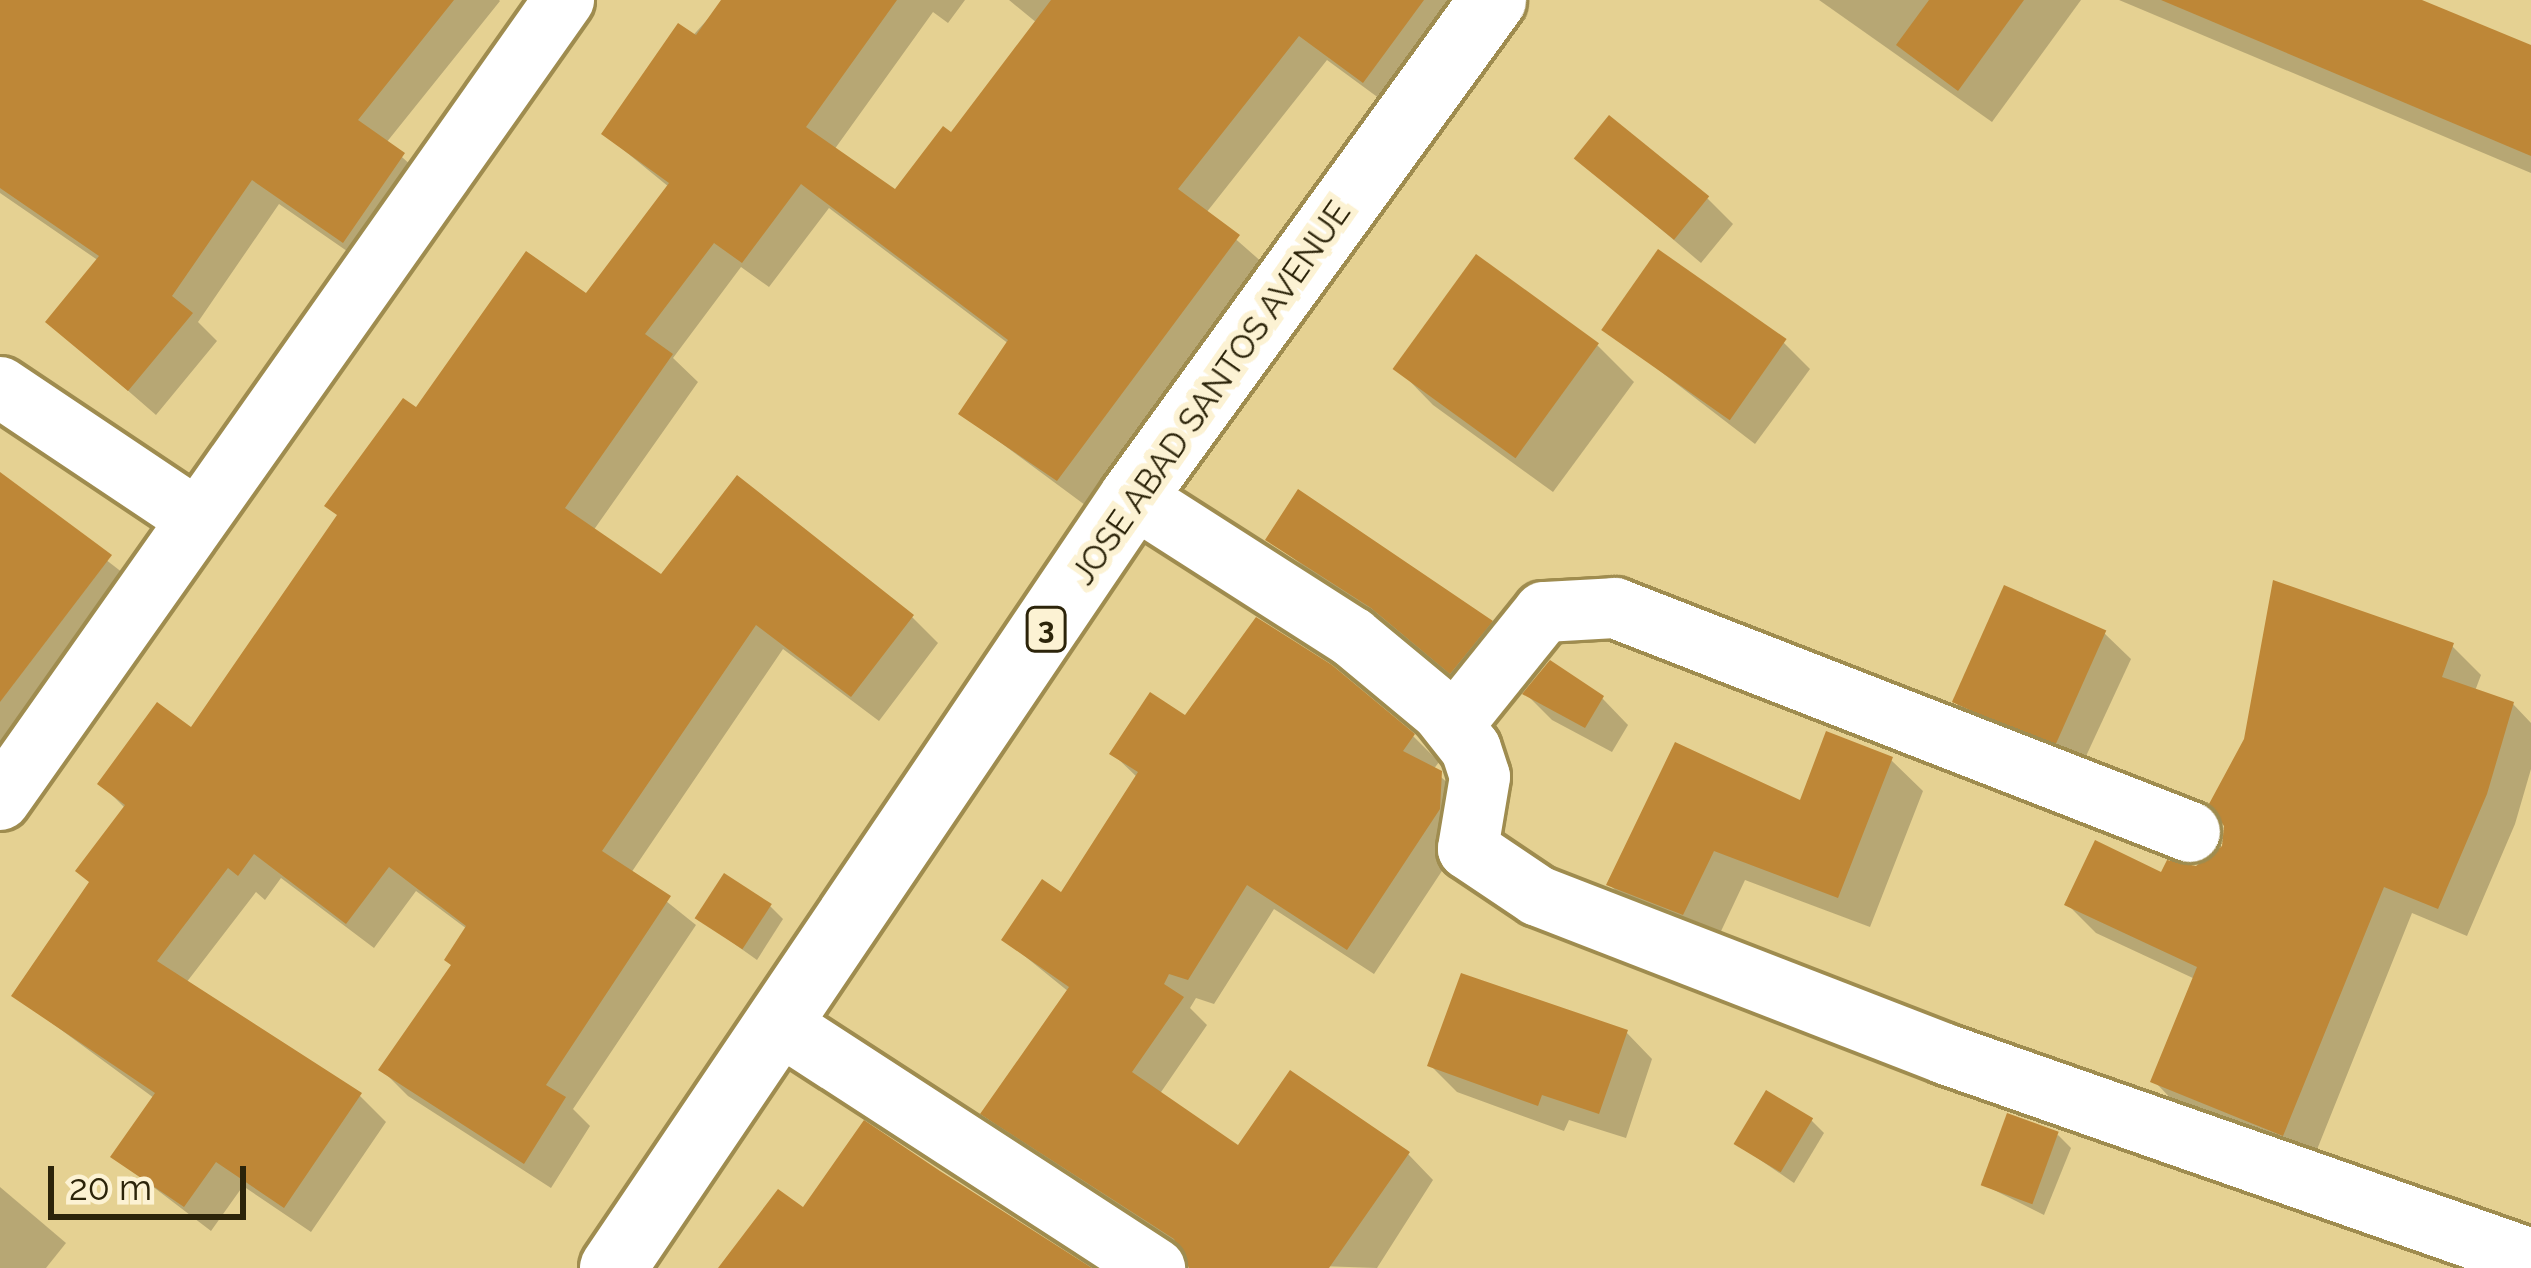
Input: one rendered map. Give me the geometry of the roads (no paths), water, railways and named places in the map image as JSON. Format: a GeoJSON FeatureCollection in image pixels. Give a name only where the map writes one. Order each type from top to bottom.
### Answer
{"type":"FeatureCollection","features":[{"type":"Feature","properties":{"kind":"highway","name":"JOSE ABAD SANTOS AVENUE"},"geometry":{"type":"LineString","coordinates":[[613,1268],[782,1026],[1133,497],[1493,0]]}},
{"type":"Feature","properties":{"kind":"street"},"geometry":{"type":"LineString","coordinates":[[0,800],[194,517],[564,0]]}},
{"type":"Feature","properties":{"kind":"street"},"geometry":{"type":"LineString","coordinates":[[0,387],[194,517]]}},
{"type":"Feature","properties":{"kind":"street"},"geometry":{"type":"LineString","coordinates":[[1133,497],[1352,637],[1453,725],[1480,777],[1468,848],[1538,896],[1945,1054],[2531,1259]]}},
{"type":"Feature","properties":{"kind":"street"},"geometry":{"type":"LineString","coordinates":[[1453,725],[1544,612],[1615,608],[2190,832]]}},
{"type":"Feature","properties":{"kind":"street"},"geometry":{"type":"LineString","coordinates":[[782,1026],[1155,1268]]}}]}
